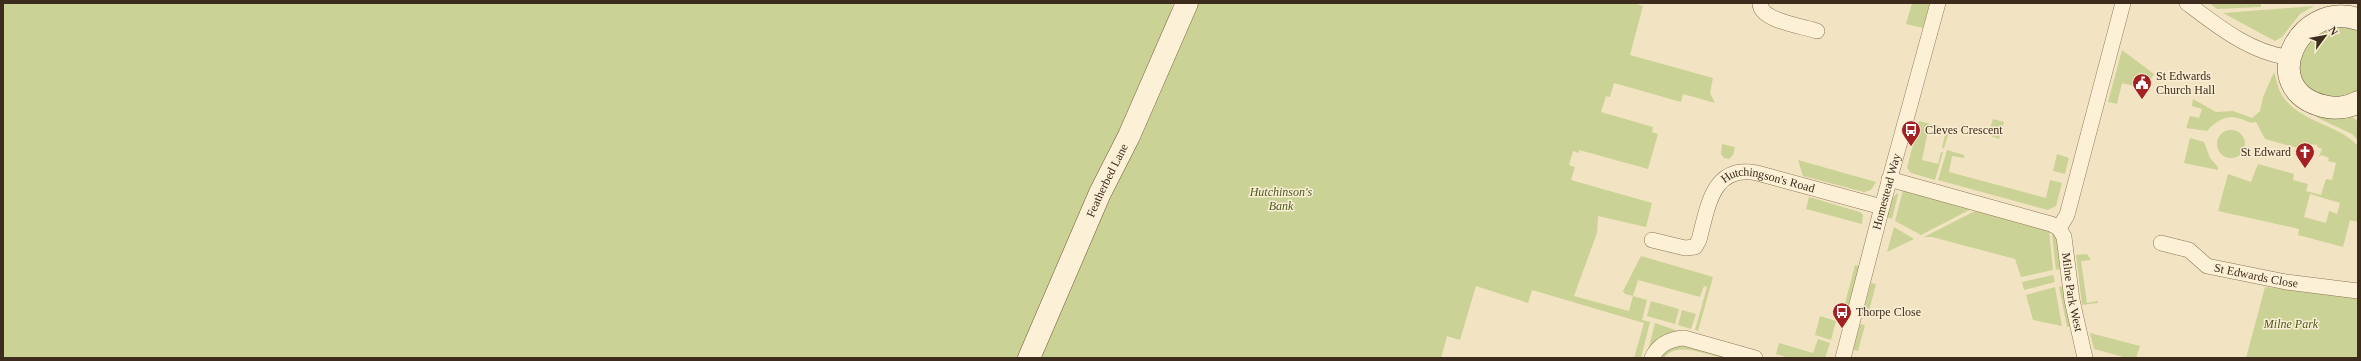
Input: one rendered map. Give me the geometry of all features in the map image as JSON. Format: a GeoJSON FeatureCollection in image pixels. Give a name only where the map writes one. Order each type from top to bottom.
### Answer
{"type":"FeatureCollection","features":[{"type":"Feature","properties":{"kind":"street","name":"Featherbed Lane"},"geometry":{"type":"LineString","coordinates":[[1029,358],[1100,193],[1132,129],[1187,3]]}},
{"type":"Feature","properties":{"kind":"street"},"geometry":{"type":"LineString","coordinates":[[1760,3],[1761,10],[1768,17],[1817,30]]}},
{"type":"Feature","properties":{"kind":"street","name":"Homestead Way"},"geometry":{"type":"LineString","coordinates":[[1843,358],[1889,179],[1938,3]]}},
{"type":"Feature","properties":{"kind":"street"},"geometry":{"type":"LineString","coordinates":[[1889,179],[2051,224],[2059,228],[2067,215],[2123,3]]}},
{"type":"Feature","properties":{"kind":"street"},"geometry":{"type":"LineString","coordinates":[[2187,3],[2236,36],[2271,53],[2288,58]]}},
{"type":"Feature","properties":{"kind":"street"},"geometry":{"type":"LineString","coordinates":[[2353,12],[2326,15],[2306,25],[2292,43],[2288,58],[2294,83],[2309,101],[2321,106],[2335,108],[2357,104]]}},
{"type":"Feature","properties":{"kind":"street","name":"Hutchingson's Road"},"geometry":{"type":"LineString","coordinates":[[1652,240],[1685,248],[1695,247],[1699,240],[1714,190],[1723,179],[1737,172],[1757,173],[1882,207]]}},
{"type":"Feature","properties":{"kind":"street","name":"Milne Park West"},"geometry":{"type":"LineString","coordinates":[[2059,228],[2064,237],[2072,300],[2085,358]]}},
{"type":"Feature","properties":{"kind":"street","name":"St Edwards Close"},"geometry":{"type":"LineString","coordinates":[[2161,243],[2189,250],[2207,266],[2286,282],[2358,291]]}},
{"type":"Feature","properties":{"kind":"street"},"geometry":{"type":"LineString","coordinates":[[1652,358],[1660,347],[1666,342],[1684,338],[1754,358]]}},
{"type":"Feature","properties":{"kind":"green space"},"geometry":{"type":"Polygon","coordinates":[[[3,3],[1173,3],[1163,39],[1077,221],[1020,358],[3,358],[3,3]]]}},
{"type":"Feature","properties":{"kind":"green space","name":"Hutchinson's Bank"},"geometry":{"type":"Polygon","coordinates":[[[1194,3],[1633,3],[1643,6],[1630,55],[1713,78],[1710,93],[1715,103],[1683,94],[1681,102],[1614,83],[1610,97],[1606,96],[1601,112],[1653,127],[1652,132],[1658,134],[1648,169],[1579,150],[1579,153],[1573,151],[1569,165],[1575,167],[1571,180],[1652,203],[1646,227],[1598,216],[1597,233],[1574,296],[1629,311],[1633,296],[1647,300],[1642,320],[1650,322],[1641,358],[1634,358],[1644,323],[1532,290],[1528,303],[1476,286],[1460,340],[1447,336],[1441,358],[1036,358],[1194,3]]]}},
{"type":"Feature","properties":{"kind":"green space"},"geometry":{"type":"Polygon","coordinates":[[[1912,3],[1930,3],[1923,28],[1906,24],[1912,3]]]}},
{"type":"Feature","properties":{"kind":"green space"},"geometry":{"type":"Polygon","coordinates":[[[2209,3],[2260,3],[2261,7],[2217,9],[2209,3]]]}},
{"type":"Feature","properties":{"kind":"green space"},"geometry":{"type":"Polygon","coordinates":[[[2314,6],[2300,14],[2282,37],[2275,41],[2223,13],[2314,6]]]}},
{"type":"Feature","properties":{"kind":"green space"},"geometry":{"type":"Polygon","coordinates":[[[2321,26],[2358,27],[2358,93],[2330,101],[2301,82],[2298,53],[2321,26]]]}},
{"type":"Feature","properties":{"kind":"green space"},"geometry":{"type":"Polygon","coordinates":[[[2122,50],[2154,74],[2145,89],[2122,83],[2117,104],[2108,102],[2122,50]]]}},
{"type":"Feature","properties":{"kind":"green space"},"geometry":{"type":"Polygon","coordinates":[[[2278,67],[2358,121],[2358,140],[2352,134],[2320,119],[2297,105],[2280,78],[2278,67]]]}},
{"type":"Feature","properties":{"kind":"green space"},"geometry":{"type":"Polygon","coordinates":[[[2274,72],[2280,92],[2292,106],[2300,113],[2341,133],[2358,146],[2358,222],[2350,220],[2343,247],[2298,235],[2299,229],[2218,211],[2228,174],[2251,182],[2258,164],[2294,174],[2293,180],[2308,184],[2306,191],[2321,195],[2326,179],[2332,180],[2336,163],[2328,161],[2329,158],[2321,155],[2319,157],[2322,149],[2317,147],[2317,145],[2303,143],[2301,149],[2265,139],[2256,122],[2254,123],[2231,117],[2218,121],[2207,131],[2186,128],[2190,116],[2199,118],[2202,109],[2192,106],[2193,99],[2216,112],[2233,111],[2252,118],[2260,111],[2263,97],[2274,72]],[[2310,194],[2304,217],[2326,223],[2329,211],[2337,214],[2340,203],[2310,194]]]}},
{"type":"Feature","properties":{"kind":"green space"},"geometry":{"type":"Polygon","coordinates":[[[1993,119],[2004,122],[1999,139],[1988,135],[1993,119]]]}},
{"type":"Feature","properties":{"kind":"green space"},"geometry":{"type":"Polygon","coordinates":[[[1919,121],[1950,129],[1944,148],[1942,148],[1946,130],[1929,126],[1922,160],[1938,164],[1941,152],[1943,152],[1935,180],[1911,173],[1907,168],[1919,121]]]}},
{"type":"Feature","properties":{"kind":"green space"},"geometry":{"type":"Polygon","coordinates":[[[2231,130],[2241,134],[2245,144],[2241,154],[2231,158],[2221,154],[2217,144],[2221,134],[2231,130]]]}},
{"type":"Feature","properties":{"kind":"green space"},"geometry":{"type":"Polygon","coordinates":[[[2190,138],[2204,142],[2210,158],[2218,167],[2218,170],[2184,163],[2190,138]]]}},
{"type":"Feature","properties":{"kind":"green space"},"geometry":{"type":"Polygon","coordinates":[[[1722,144],[1735,147],[1733,155],[1729,159],[1724,158],[1721,154],[1722,144]]]}},
{"type":"Feature","properties":{"kind":"green space"},"geometry":{"type":"Polygon","coordinates":[[[1947,150],[1964,155],[1964,158],[1952,156],[1949,172],[2046,198],[2050,180],[2062,183],[2056,206],[2048,210],[1938,180],[1947,150]]]}},
{"type":"Feature","properties":{"kind":"green space"},"geometry":{"type":"Polygon","coordinates":[[[2057,154],[2069,158],[2065,174],[2053,171],[2057,154]]]}},
{"type":"Feature","properties":{"kind":"green space"},"geometry":{"type":"Polygon","coordinates":[[[1798,160],[1876,182],[1871,190],[1864,192],[1803,176],[1798,160]]]}},
{"type":"Feature","properties":{"kind":"green space"},"geometry":{"type":"Polygon","coordinates":[[[1903,190],[1973,208],[1921,235],[1895,221],[1903,190]]]}},
{"type":"Feature","properties":{"kind":"green space"},"geometry":{"type":"Polygon","coordinates":[[[1897,193],[1898,195],[1892,219],[1887,217],[1892,199],[1897,193]]]}},
{"type":"Feature","properties":{"kind":"green space"},"geometry":{"type":"Polygon","coordinates":[[[1809,197],[1860,212],[1863,215],[1862,224],[1806,209],[1809,197]]]}},
{"type":"Feature","properties":{"kind":"green space"},"geometry":{"type":"Polygon","coordinates":[[[1977,210],[2049,230],[2053,270],[2021,277],[2015,259],[1932,237],[1924,237],[1977,210]]]}},
{"type":"Feature","properties":{"kind":"green space"},"geometry":{"type":"Polygon","coordinates":[[[1894,227],[1914,239],[1887,252],[1894,227]]]}},
{"type":"Feature","properties":{"kind":"green space"},"geometry":{"type":"Polygon","coordinates":[[[2056,233],[2062,269],[2056,270],[2052,235],[2056,233]]]}},
{"type":"Feature","properties":{"kind":"green space"},"geometry":{"type":"Polygon","coordinates":[[[2087,254],[2091,260],[2081,261],[2087,303],[2098,301],[2098,303],[2082,305],[2076,255],[2087,254]]]}},
{"type":"Feature","properties":{"kind":"green space"},"geometry":{"type":"Polygon","coordinates":[[[1641,256],[1713,277],[1698,331],[1695,330],[1707,287],[1704,286],[1700,297],[1638,280],[1633,296],[1625,294],[1623,291],[1641,256]]]}},
{"type":"Feature","properties":{"kind":"green space"},"geometry":{"type":"Polygon","coordinates":[[[1855,265],[1859,266],[1848,312],[1843,311],[1855,265]]]}},
{"type":"Feature","properties":{"kind":"green space"},"geometry":{"type":"Polygon","coordinates":[[[2053,275],[2055,282],[2024,290],[2022,282],[2053,275]]]}},
{"type":"Feature","properties":{"kind":"green space"},"geometry":{"type":"Polygon","coordinates":[[[1871,283],[1876,284],[1869,311],[1864,309],[1871,283]]]}},
{"type":"Feature","properties":{"kind":"green space"},"geometry":{"type":"Polygon","coordinates":[[[2064,286],[2072,326],[2067,327],[2059,287],[2064,286]]]}},
{"type":"Feature","properties":{"kind":"green space"},"geometry":{"type":"Polygon","coordinates":[[[2055,287],[2062,326],[2033,320],[2026,295],[2055,287]]]}},
{"type":"Feature","properties":{"kind":"green space","name":"Milne Park"},"geometry":{"type":"Polygon","coordinates":[[[2265,287],[2358,297],[2358,358],[2246,358],[2265,287]]]}},
{"type":"Feature","properties":{"kind":"green space"},"geometry":{"type":"Polygon","coordinates":[[[1651,301],[1679,309],[1675,324],[1647,316],[1651,301]]]}},
{"type":"Feature","properties":{"kind":"green space"},"geometry":{"type":"Polygon","coordinates":[[[1682,310],[1696,314],[1691,329],[1678,325],[1682,310]]]}},
{"type":"Feature","properties":{"kind":"green space"},"geometry":{"type":"Polygon","coordinates":[[[1820,316],[1836,321],[1831,340],[1815,335],[1820,316]]]}},
{"type":"Feature","properties":{"kind":"green space"},"geometry":{"type":"Polygon","coordinates":[[[1655,323],[1681,332],[1661,337],[1648,351],[1655,323]]]}},
{"type":"Feature","properties":{"kind":"green space"},"geometry":{"type":"Polygon","coordinates":[[[1860,324],[1865,325],[1858,351],[1853,350],[1860,324]]]}},
{"type":"Feature","properties":{"kind":"green space"},"geometry":{"type":"Polygon","coordinates":[[[2090,333],[2140,346],[2136,358],[2127,358],[2094,349],[2090,333]]]}},
{"type":"Feature","properties":{"kind":"green space"},"geometry":{"type":"Polygon","coordinates":[[[1818,339],[1830,343],[1825,358],[1789,358],[1776,354],[1779,343],[1813,353],[1818,339]]]}},
{"type":"Feature","properties":{"kind":"green space"},"geometry":{"type":"Polygon","coordinates":[[[1677,344],[1729,358],[1694,351],[1678,350],[1670,353],[1664,358],[1658,358],[1661,353],[1677,344]]]}},
{"type":"Feature","properties":{"kind":"place","name":"St Edwards Church Hall"},"geometry":{"type":"Point","coordinates":[2142,100]}},
{"type":"Feature","properties":{"kind":"place","name":"Cleves Crescent"},"geometry":{"type":"Point","coordinates":[1911,147]}},
{"type":"Feature","properties":{"kind":"place","name":"St Edward"},"geometry":{"type":"Point","coordinates":[2305,169]}},
{"type":"Feature","properties":{"kind":"place","name":"Thorpe Close"},"geometry":{"type":"Point","coordinates":[1842,329]}}]}
